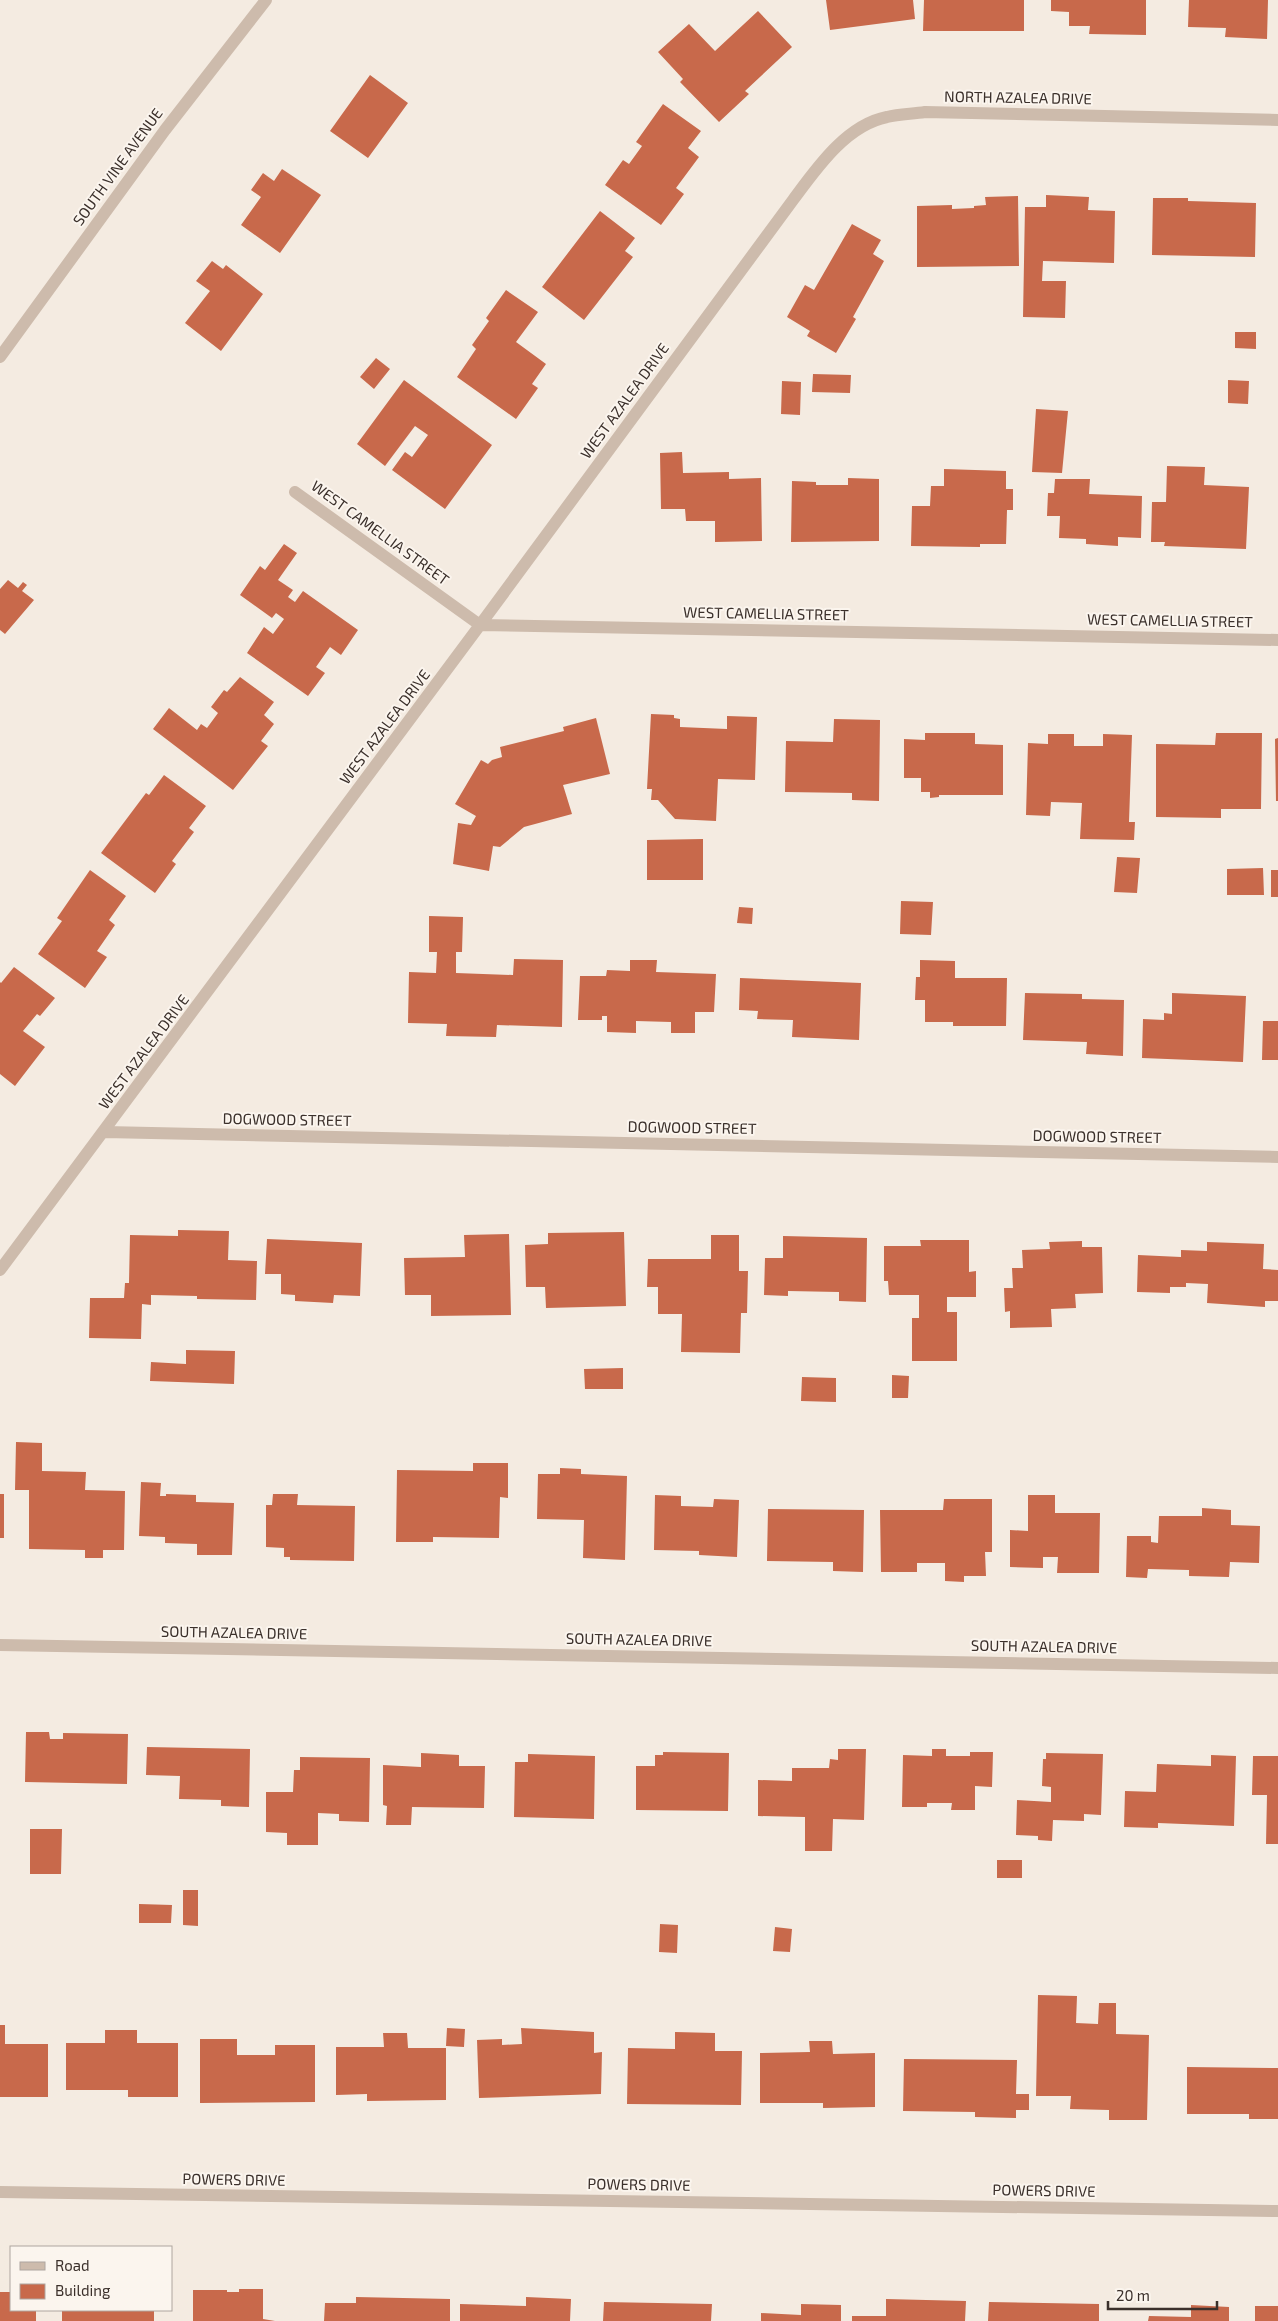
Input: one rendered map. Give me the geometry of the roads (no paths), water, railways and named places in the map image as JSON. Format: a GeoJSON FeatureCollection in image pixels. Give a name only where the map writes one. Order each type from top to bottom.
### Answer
{"type":"FeatureCollection","features":[{"type":"Feature","properties":{"kind":"street","name":"SOUTH VINE AVENUE"},"geometry":{"type":"LineString","coordinates":[[0,357],[165,130],[266,0]]}},
{"type":"Feature","properties":{"kind":"street","name":"NORTH AZALEA DRIVE"},"geometry":{"type":"LineString","coordinates":[[793,200],[819,164],[848,135],[885,117],[925,112],[1278,120]]}},
{"type":"Feature","properties":{"kind":"street","name":"WEST AZALEA DRIVE"},"geometry":{"type":"LineString","coordinates":[[0,1270],[105,1132],[793,200]]}},
{"type":"Feature","properties":{"kind":"street","name":"WEST CAMELLIA STREET"},"geometry":{"type":"LineString","coordinates":[[295,492],[480,625],[1278,640]]}},
{"type":"Feature","properties":{"kind":"street","name":"DOGWOOD STREET"},"geometry":{"type":"LineString","coordinates":[[105,1132],[1278,1157]]}},
{"type":"Feature","properties":{"kind":"street","name":"SOUTH AZALEA DRIVE"},"geometry":{"type":"LineString","coordinates":[[0,1645],[1278,1668]]}},
{"type":"Feature","properties":{"kind":"street","name":"POWERS DRIVE"},"geometry":{"type":"LineString","coordinates":[[0,2192],[1278,2211]]}}]}
